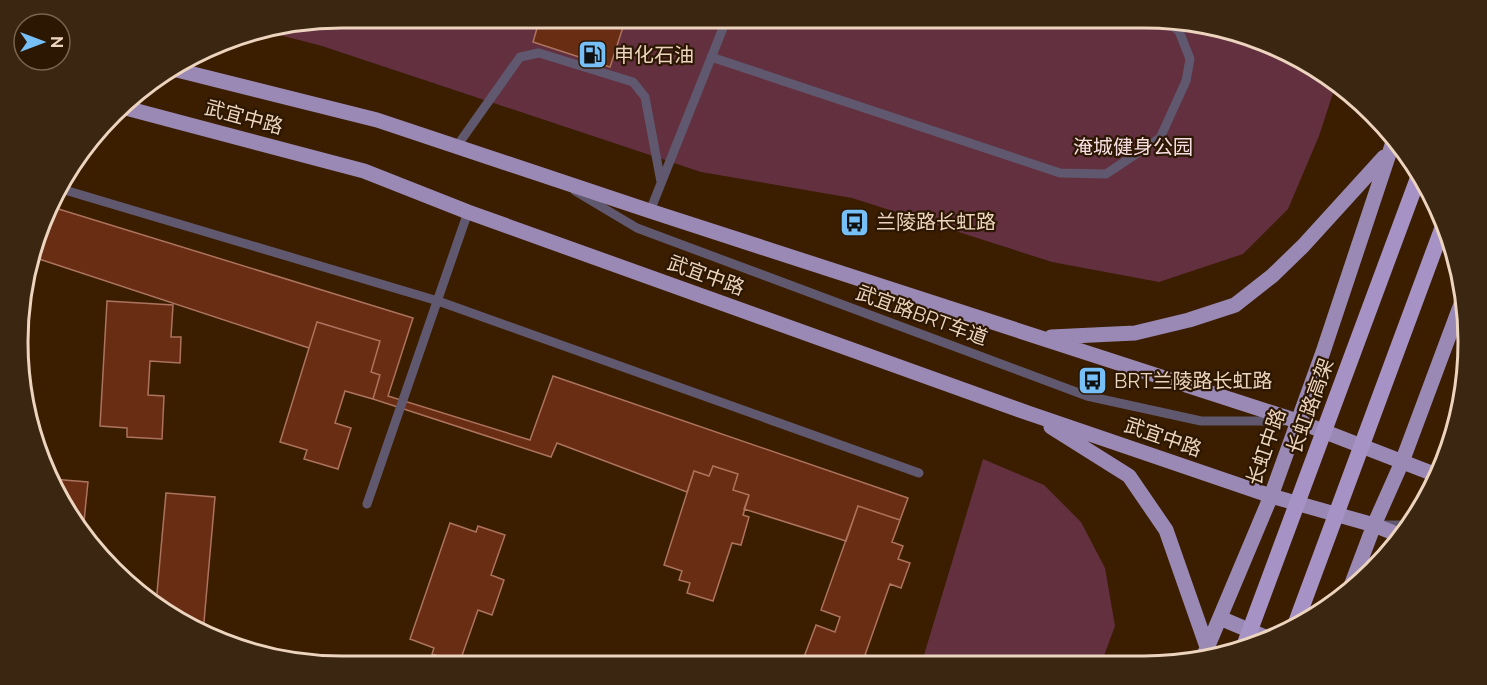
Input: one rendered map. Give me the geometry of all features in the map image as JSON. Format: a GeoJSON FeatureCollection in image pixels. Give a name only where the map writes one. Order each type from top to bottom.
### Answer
{"type":"FeatureCollection","features":[{"type":"Feature","properties":{"kind":"highway","name":"长虹路高架"},"geometry":{"type":"LineString","coordinates":[[1247,639],[1415,185]]}},
{"type":"Feature","properties":{"kind":"highway"},"geometry":{"type":"LineString","coordinates":[[1298,616],[1440,235]]}},
{"type":"Feature","properties":{"kind":"main road","name":"武宜中路"},"geometry":{"type":"LineString","coordinates":[[184,72],[377,120],[1297,421],[1430,473]]}},
{"type":"Feature","properties":{"kind":"main road","name":"武宜中路"},"geometry":{"type":"LineString","coordinates":[[131,109],[364,171],[468,212],[1028,413],[1271,496],[1374,525],[1395,533]]}},
{"type":"Feature","properties":{"kind":"main road"},"geometry":{"type":"LineString","coordinates":[[1039,337],[1135,333],[1189,320],[1235,304],[1272,276],[1303,246],[1391,147]]}},
{"type":"Feature","properties":{"kind":"main road","name":"长虹中路"},"geometry":{"type":"LineString","coordinates":[[1206,650],[1271,496],[1323,352],[1391,147]]}},
{"type":"Feature","properties":{"kind":"main road"},"geometry":{"type":"LineString","coordinates":[[1355,577],[1402,462],[1457,314]]}},
{"type":"Feature","properties":{"kind":"main road"},"geometry":{"type":"LineString","coordinates":[[1028,413],[1129,476],[1166,530],[1204,650]]}},
{"type":"Feature","properties":{"kind":"main road"},"geometry":{"type":"LineString","coordinates":[[1220,618],[1260,635]]}},
{"type":"Feature","properties":{"kind":"lane"},"geometry":{"type":"LineString","coordinates":[[650,211],[723,28]]}},
{"type":"Feature","properties":{"kind":"lane"},"geometry":{"type":"LineString","coordinates":[[711,57],[1060,173],[1106,174],[1161,138],[1186,81],[1190,59],[1178,30]]}},
{"type":"Feature","properties":{"kind":"lane"},"geometry":{"type":"LineString","coordinates":[[457,146],[520,57],[538,53],[633,82],[645,97],[661,182]]}},
{"type":"Feature","properties":{"kind":"lane","name":"武宜路BRT车道"},"geometry":{"type":"LineString","coordinates":[[553,178],[637,228],[1087,396],[1201,421],[1297,421]]}},
{"type":"Feature","properties":{"kind":"lane"},"geometry":{"type":"LineString","coordinates":[[68,191],[438,301],[919,473]]}},
{"type":"Feature","properties":{"kind":"lane"},"geometry":{"type":"LineString","coordinates":[[367,504],[468,212]]}},
{"type":"Feature","properties":{"kind":"lane"},"geometry":{"type":"LineString","coordinates":[[1374,525],[1400,525]]}},
{"type":"Feature","properties":{"kind":"green space","name":"淹城健身公园"},"geometry":{"type":"Polygon","coordinates":[[[342,28],[1144,28],[1185,31],[1245,45],[1283,61],[1334,91],[1319,136],[1288,209],[1243,254],[1159,282],[1052,262],[852,198],[701,172],[322,46],[280,35],[342,28]]]}},
{"type":"Feature","properties":{"kind":"green space"},"geometry":{"type":"Polygon","coordinates":[[[983,459],[1044,485],[1081,522],[1105,568],[1115,626],[1104,656],[924,656],[983,459]]]}},
{"type":"Feature","properties":{"kind":"building","name":"申化石油"},"geometry":{"type":"Polygon","coordinates":[[[537,28],[623,28],[610,67],[533,42],[537,28]]]}},
{"type":"Feature","properties":{"kind":"building"},"geometry":{"type":"Polygon","coordinates":[[[59,209],[413,318],[388,396],[530,440],[553,376],[908,498],[900,520],[858,506],[846,541],[744,509],[749,495],[733,490],[738,474],[713,466],[709,476],[694,471],[687,492],[557,443],[551,457],[373,399],[380,375],[371,372],[380,341],[317,322],[309,348],[40,259],[59,209]]]}},
{"type":"Feature","properties":{"kind":"building"},"geometry":{"type":"Polygon","coordinates":[[[107,301],[173,305],[171,337],[181,337],[180,363],[150,361],[148,395],[164,396],[162,439],[127,437],[127,428],[100,426],[107,301]]]}},
{"type":"Feature","properties":{"kind":"building"},"geometry":{"type":"Polygon","coordinates":[[[317,322],[380,341],[371,372],[380,375],[373,399],[345,391],[335,423],[351,428],[338,469],[304,459],[307,450],[280,442],[317,322]]]}},
{"type":"Feature","properties":{"kind":"building"},"geometry":{"type":"Polygon","coordinates":[[[713,466],[738,474],[733,490],[749,495],[743,515],[749,517],[741,545],[732,543],[713,601],[687,593],[690,583],[679,580],[682,571],[664,565],[694,471],[709,476],[713,466]]]}},
{"type":"Feature","properties":{"kind":"building"},"geometry":{"type":"Polygon","coordinates":[[[60,480],[88,482],[84,521],[60,480]]]}},
{"type":"Feature","properties":{"kind":"building"},"geometry":{"type":"Polygon","coordinates":[[[166,493],[215,497],[204,624],[157,596],[166,493]]]}},
{"type":"Feature","properties":{"kind":"building"},"geometry":{"type":"Polygon","coordinates":[[[858,506],[900,520],[892,542],[903,546],[898,559],[910,563],[901,588],[890,584],[865,655],[868,656],[804,656],[816,625],[835,632],[840,617],[821,610],[858,506]]]}},
{"type":"Feature","properties":{"kind":"building"},"geometry":{"type":"Polygon","coordinates":[[[450,523],[476,532],[478,526],[505,535],[491,575],[504,580],[492,615],[478,610],[462,656],[437,656],[432,654],[434,648],[410,639],[450,523]]]}},
{"type":"Feature","properties":{"kind":"place","name":"申化石油"},"geometry":{"type":"Point","coordinates":[593,55]}},
{"type":"Feature","properties":{"kind":"place","name":"兰陵路长虹路"},"geometry":{"type":"Point","coordinates":[855,222]}},
{"type":"Feature","properties":{"kind":"place","name":"BRT兰陵路长虹路"},"geometry":{"type":"Point","coordinates":[1093,381]}}]}
